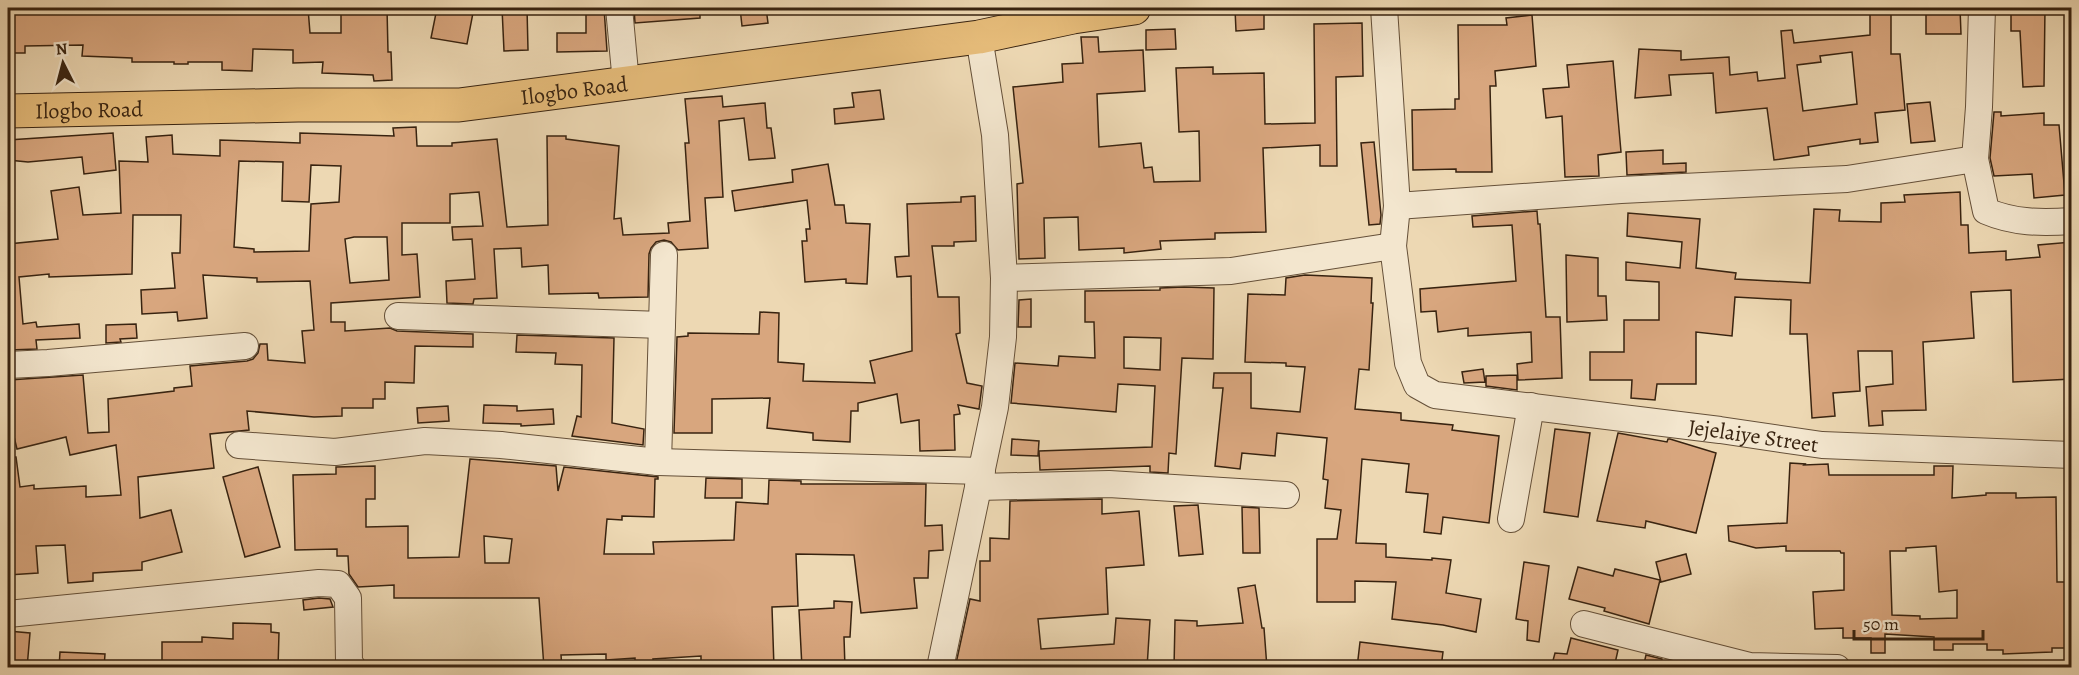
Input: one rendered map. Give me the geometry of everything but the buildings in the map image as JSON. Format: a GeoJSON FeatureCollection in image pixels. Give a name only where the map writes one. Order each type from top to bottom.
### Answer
{"type":"FeatureCollection","features":[{"type":"Feature","properties":{"kind":"main road","name":"Ilogbo Road"},"geometry":{"type":"LineString","coordinates":[[8,111],[298,105],[459,105],[979,37],[1073,17],[1134,8]]}},
{"type":"Feature","properties":{"kind":"street"},"geometry":{"type":"LineString","coordinates":[[619,8],[626,82]]}},
{"type":"Feature","properties":{"kind":"street"},"geometry":{"type":"LineString","coordinates":[[1004,278],[1232,271],[1393,246],[1397,206],[1384,8]]}},
{"type":"Feature","properties":{"kind":"street"},"geometry":{"type":"LineString","coordinates":[[1982,8],[1975,159],[1986,211],[2001,218],[2037,223],[2072,221]]}},
{"type":"Feature","properties":{"kind":"street"},"geometry":{"type":"LineString","coordinates":[[940,668],[997,396],[1003,337],[1004,278],[994,135],[979,37]]}},
{"type":"Feature","properties":{"kind":"street"},"geometry":{"type":"LineString","coordinates":[[1397,206],[1621,190],[1847,179],[1975,159]]}},
{"type":"Feature","properties":{"kind":"street","name":"Jejelaiye Street"},"geometry":{"type":"LineString","coordinates":[[1393,246],[1411,375],[1417,385],[1435,395],[1720,430],[1821,445],[2072,455]]}},
{"type":"Feature","properties":{"kind":"street"},"geometry":{"type":"LineString","coordinates":[[658,462],[664,255]]}},
{"type":"Feature","properties":{"kind":"street"},"geometry":{"type":"LineString","coordinates":[[398,316],[662,325]]}},
{"type":"Feature","properties":{"kind":"street"},"geometry":{"type":"LineString","coordinates":[[8,365],[245,346]]}},
{"type":"Feature","properties":{"kind":"street"},"geometry":{"type":"LineString","coordinates":[[1511,519],[1531,406]]}},
{"type":"Feature","properties":{"kind":"street"},"geometry":{"type":"LineString","coordinates":[[239,445],[335,452],[425,441],[501,445],[658,462],[1286,495]]}},
{"type":"Feature","properties":{"kind":"street"},"geometry":{"type":"LineString","coordinates":[[8,614],[319,583],[338,584],[348,598],[349,662],[353,668]]}},
{"type":"Feature","properties":{"kind":"street"},"geometry":{"type":"LineString","coordinates":[[1584,624],[1750,666],[1837,668]]}}]}
